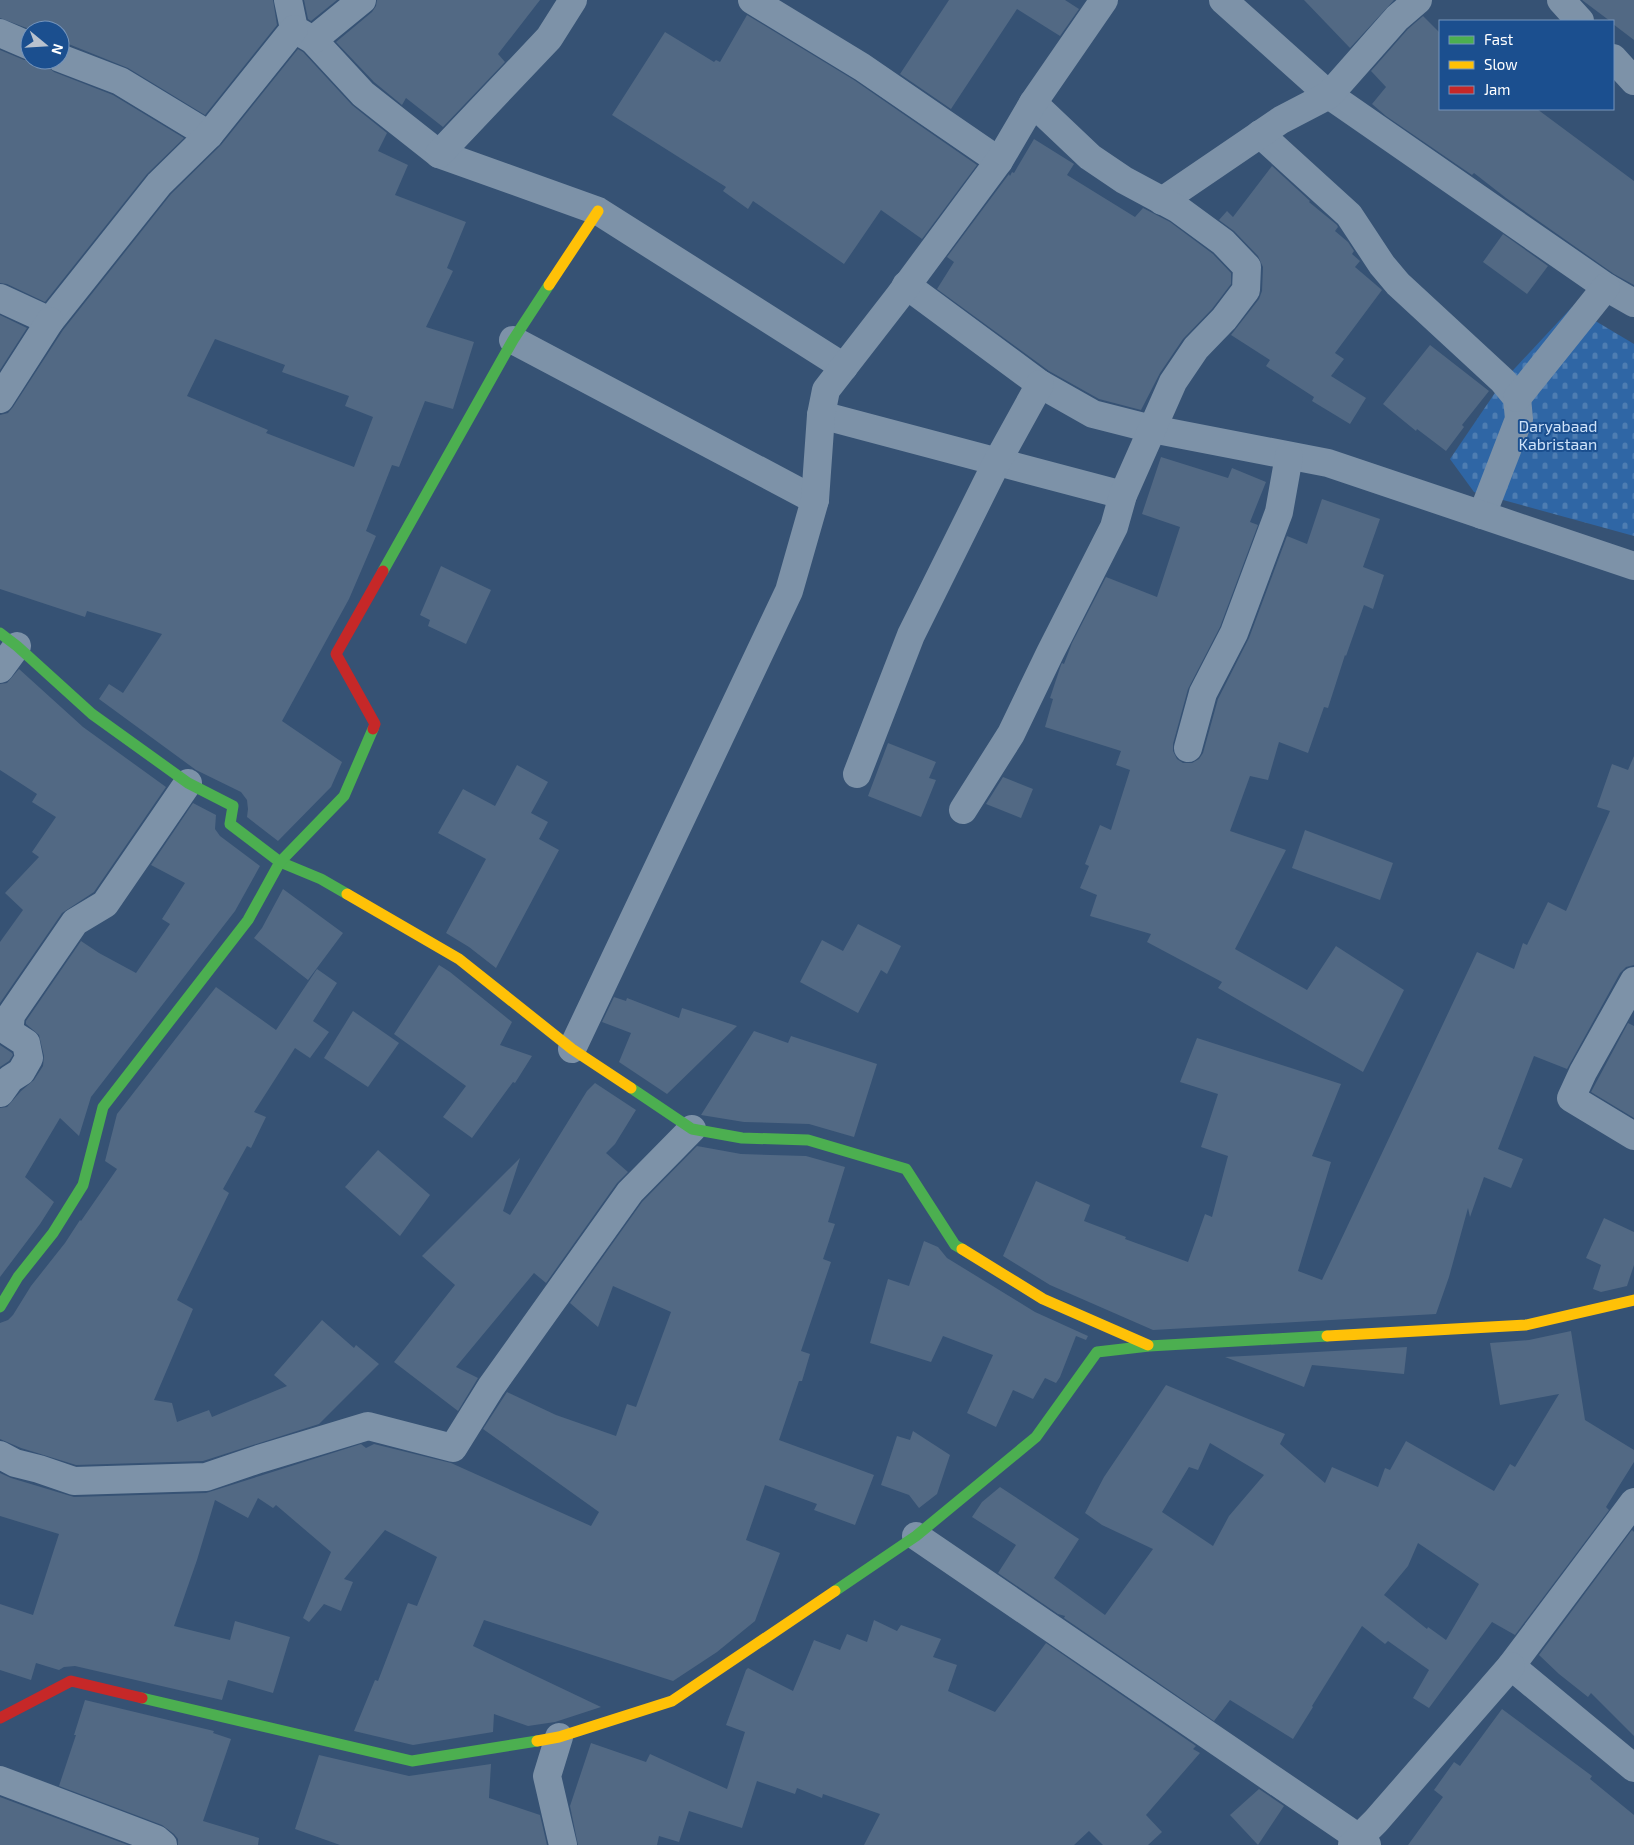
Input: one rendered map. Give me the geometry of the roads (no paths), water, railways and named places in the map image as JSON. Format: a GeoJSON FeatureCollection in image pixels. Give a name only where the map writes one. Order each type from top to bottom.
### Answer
{"type":"FeatureCollection","features":[{"type":"Feature","properties":{"kind":"street"},"geometry":{"type":"LineString","coordinates":[[288,0],[304,34],[363,94],[439,154],[598,211],[844,366]]}},
{"type":"Feature","properties":{"kind":"street"},"geometry":{"type":"LineString","coordinates":[[0,399],[50,321],[159,184],[209,135],[304,34],[362,0]]}},
{"type":"Feature","properties":{"kind":"street"},"geometry":{"type":"LineString","coordinates":[[439,154],[549,38],[573,0]]}},
{"type":"Feature","properties":{"kind":"street"},"geometry":{"type":"LineString","coordinates":[[752,0],[862,67],[999,160]]}},
{"type":"Feature","properties":{"kind":"street"},"geometry":{"type":"LineString","coordinates":[[572,1049],[788,591],[815,500],[821,415],[826,390],[999,160],[1033,103],[1104,0]]}},
{"type":"Feature","properties":{"kind":"street"},"geometry":{"type":"LineString","coordinates":[[1223,0],[1329,95],[1606,287],[1634,303]]}},
{"type":"Feature","properties":{"kind":"street"},"geometry":{"type":"LineString","coordinates":[[1162,201],[1281,120],[1329,95],[1397,18],[1418,0]]}},
{"type":"Feature","properties":{"kind":"street"},"geometry":{"type":"LineString","coordinates":[[1561,0],[1579,20]]}},
{"type":"Feature","properties":{"kind":"street"},"geometry":{"type":"LineString","coordinates":[[0,33],[20,42]]}},
{"type":"Feature","properties":{"kind":"street"},"geometry":{"type":"LineString","coordinates":[[1614,59],[1634,81]]}},
{"type":"Feature","properties":{"kind":"street"},"geometry":{"type":"LineString","coordinates":[[70,62],[120,81],[209,135]]}},
{"type":"Feature","properties":{"kind":"street"},"geometry":{"type":"LineString","coordinates":[[963,810],[1011,734],[1050,652],[1114,527],[1123,495],[1173,382],[1196,348],[1224,319],[1246,290],[1247,267],[1223,242],[1178,209],[1124,180],[1090,157],[1033,103]]}},
{"type":"Feature","properties":{"kind":"street"},"geometry":{"type":"LineString","coordinates":[[1260,134],[1349,215],[1382,265],[1398,284],[1503,381],[1517,398],[1519,419],[1482,515]]}},
{"type":"Feature","properties":{"kind":"street"},"geometry":{"type":"LineString","coordinates":[[0,1307],[18,1277],[53,1233],[83,1185],[103,1107],[248,920],[280,862],[344,796],[375,724],[336,654],[513,340],[598,211]]}},
{"type":"Feature","properties":{"kind":"street"},"geometry":{"type":"LineString","coordinates":[[906,285],[1040,384],[1093,414],[1152,429],[1328,463],[1634,566]]}},
{"type":"Feature","properties":{"kind":"street"},"geometry":{"type":"LineString","coordinates":[[1517,398],[1606,287]]}},
{"type":"Feature","properties":{"kind":"street"},"geometry":{"type":"LineString","coordinates":[[0,298],[50,321]]}},
{"type":"Feature","properties":{"kind":"street"},"geometry":{"type":"LineString","coordinates":[[513,340],[815,500]]}},
{"type":"Feature","properties":{"kind":"street"},"geometry":{"type":"LineString","coordinates":[[857,774],[911,635],[997,462],[1040,384]]}},
{"type":"Feature","properties":{"kind":"street"},"geometry":{"type":"LineString","coordinates":[[821,415],[1123,495]]}},
{"type":"Feature","properties":{"kind":"street"},"geometry":{"type":"LineString","coordinates":[[1188,748],[1203,694],[1234,633],[1279,512],[1289,456]]}},
{"type":"Feature","properties":{"kind":"street"},"geometry":{"type":"LineString","coordinates":[[0,670],[9,639],[92,714],[188,783],[233,806],[230,824],[280,862],[321,879],[458,959],[572,1049],[692,1129],[742,1138],[808,1140],[906,1169],[954,1246],[1043,1300],[1149,1346]]}},
{"type":"Feature","properties":{"kind":"street"},"geometry":{"type":"LineString","coordinates":[[0,1093],[10,1078],[21,1072],[29,1058],[26,1043],[9,1032],[12,1015],[75,922],[105,904],[188,783]]}},
{"type":"Feature","properties":{"kind":"street"},"geometry":{"type":"LineString","coordinates":[[1634,981],[1583,1072],[1571,1098],[1634,1136]]}},
{"type":"Feature","properties":{"kind":"street"},"geometry":{"type":"LineString","coordinates":[[0,1455],[15,1463],[74,1480],[206,1477],[368,1426],[453,1448],[491,1387],[630,1192],[692,1129]]}},
{"type":"Feature","properties":{"kind":"street"},"geometry":{"type":"LineString","coordinates":[[0,1718],[72,1681],[412,1761],[559,1736],[672,1701],[916,1536],[1036,1437],[1097,1352],[1149,1346],[1526,1325],[1634,1300]]}},
{"type":"Feature","properties":{"kind":"street"},"geometry":{"type":"LineString","coordinates":[[916,1536],[1359,1843],[1511,1666],[1634,1502]]}},
{"type":"Feature","properties":{"kind":"street"},"geometry":{"type":"LineString","coordinates":[[1511,1666],[1634,1768]]}},
{"type":"Feature","properties":{"kind":"street"},"geometry":{"type":"LineString","coordinates":[[559,1736],[548,1776],[563,1845]]}},
{"type":"Feature","properties":{"kind":"street"},"geometry":{"type":"LineString","coordinates":[[0,1780],[156,1839],[163,1845]]}},
{"type":"Feature","properties":{"kind":"park label","name":"Daryabaad Kabristaan"},"geometry":{"type":"Point","coordinates":[1558,434]}}]}
